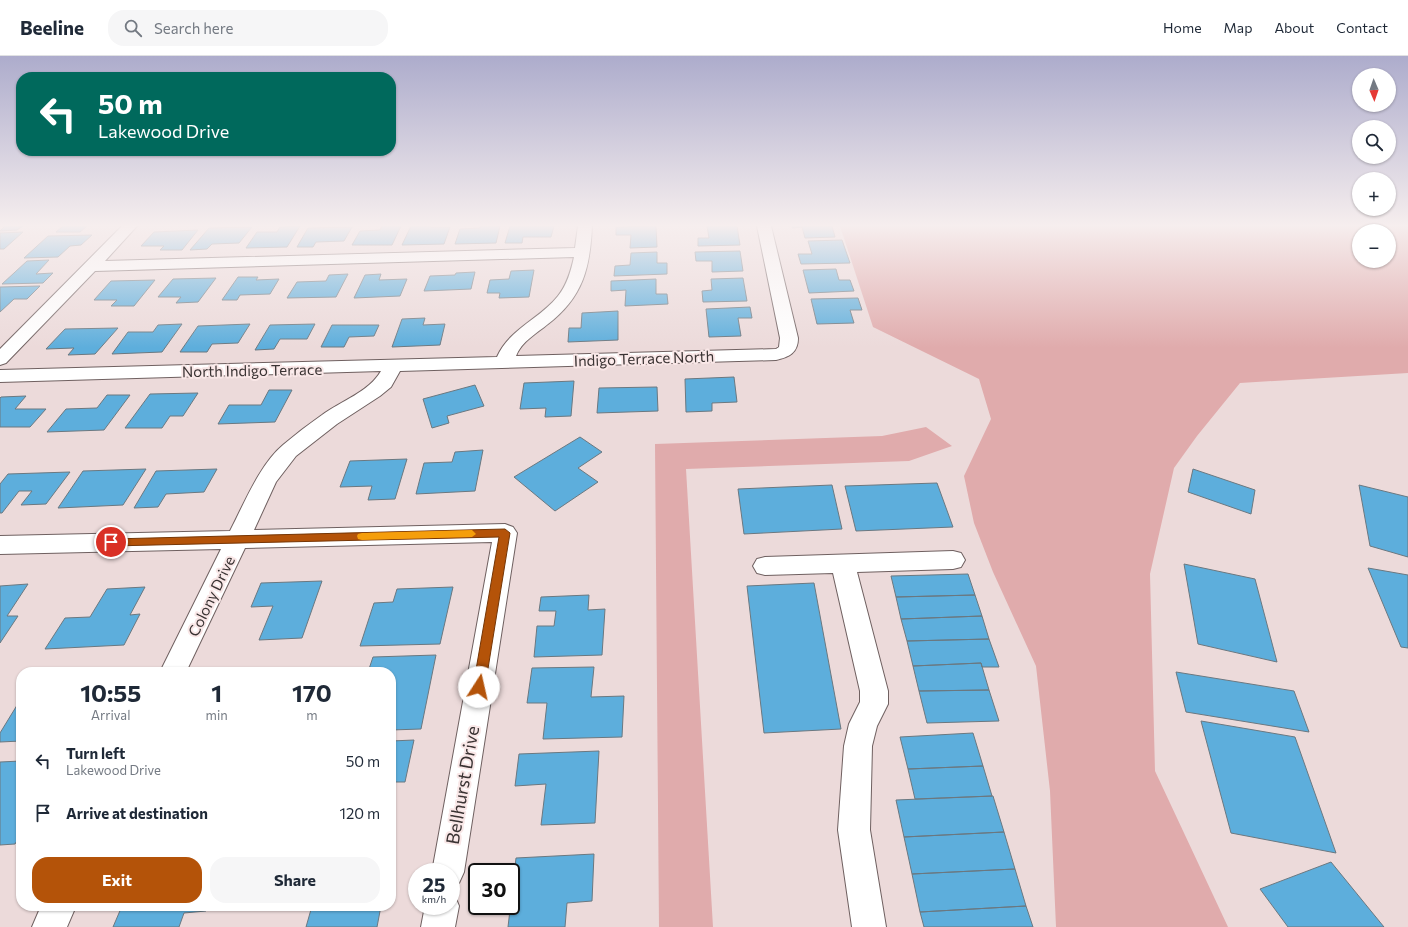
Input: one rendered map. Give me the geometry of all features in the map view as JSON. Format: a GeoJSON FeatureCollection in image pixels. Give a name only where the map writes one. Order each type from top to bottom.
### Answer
{"type":"FeatureCollection","features":[{"type":"Feature","properties":{"kind":"street"},"geometry":{"type":"LineString","coordinates":[[0,359],[90,267]]}},
{"type":"Feature","properties":{"kind":"street"},"geometry":{"type":"LineString","coordinates":[[504,363],[512,346],[562,302],[576,281],[581,267]]}},
{"type":"Feature","properties":{"kind":"street","name":"Indigo Terrace North"},"geometry":{"type":"LineString","coordinates":[[504,363],[776,355],[784,353],[788,350],[789,338],[773,267]]}},
{"type":"Feature","properties":{"kind":"street","name":"North Indigo Terrace"},"geometry":{"type":"LineString","coordinates":[[0,376],[504,363]]}},
{"type":"Feature","properties":{"kind":"street","name":"Colony Drive"},"geometry":{"type":"LineString","coordinates":[[175,667],[267,479],[290,452],[330,419],[373,392],[384,383],[393,366]]}},
{"type":"Feature","properties":{"kind":"street","name":"Bellhurst Drive"},"geometry":{"type":"LineString","coordinates":[[238,539],[505,533],[450,863]]}},
{"type":"Feature","properties":{"kind":"street"},"geometry":{"type":"LineString","coordinates":[[0,545],[238,539]]}},
{"type":"Feature","properties":{"kind":"street"},"geometry":{"type":"LineString","coordinates":[[765,566],[953,560]]}},
{"type":"Feature","properties":{"kind":"street"},"geometry":{"type":"LineString","coordinates":[[843,563],[874,691],[874,704],[863,724],[858,746],[854,830],[869,927]]}},
{"type":"Feature","properties":{"kind":"street"},"geometry":{"type":"LineString","coordinates":[[49,927],[57,911]]}},
{"type":"Feature","properties":{"kind":"street"},"geometry":{"type":"LineString","coordinates":[[438,927],[440,915]]}},
{"type":"Feature","properties":{"kind":"shaded area"},"geometry":{"type":"Polygon","coordinates":[[[853,267],[1352,267],[1352,268],[1396,268],[1396,267],[1408,267],[1408,373],[1240,383],[1197,436],[1174,468],[1150,574],[1155,771],[1228,927],[1056,927],[1050,791],[1036,666],[993,572],[974,523],[964,476],[991,419],[979,379],[873,327],[853,267]]]}},
{"type":"Feature","properties":{"kind":"shaded area"},"geometry":{"type":"Polygon","coordinates":[[[926,427],[952,446],[909,461],[686,469],[713,927],[659,927],[655,444],[882,436],[926,427]]]}},
{"type":"Feature","properties":{"kind":"building"},"geometry":{"type":"Polygon","coordinates":[[[21,267],[43,267],[36,274],[53,273],[43,283],[2,284],[21,267]]]}},
{"type":"Feature","properties":{"kind":"building"},"geometry":{"type":"Polygon","coordinates":[[[615,267],[667,267],[667,274],[614,276],[615,267]]]}},
{"type":"Feature","properties":{"kind":"building"},"geometry":{"type":"Polygon","coordinates":[[[712,267],[742,267],[743,271],[712,272],[712,267]]]}},
{"type":"Feature","properties":{"kind":"building"},"geometry":{"type":"Polygon","coordinates":[[[836,269],[839,280],[850,280],[854,291],[809,293],[803,270],[836,269]]]}},
{"type":"Feature","properties":{"kind":"building"},"geometry":{"type":"Polygon","coordinates":[[[534,270],[529,297],[499,298],[500,293],[487,293],[490,280],[509,279],[511,271],[534,270]]]}},
{"type":"Feature","properties":{"kind":"building"},"geometry":{"type":"Polygon","coordinates":[[[475,272],[471,289],[424,291],[430,276],[455,275],[456,273],[475,272]]]}},
{"type":"Feature","properties":{"kind":"building"},"geometry":{"type":"Polygon","coordinates":[[[348,274],[336,297],[287,298],[297,282],[326,281],[329,275],[348,274]]]}},
{"type":"Feature","properties":{"kind":"building"},"geometry":{"type":"Polygon","coordinates":[[[381,274],[379,280],[407,279],[400,296],[354,298],[365,275],[381,274]]]}},
{"type":"Feature","properties":{"kind":"building"},"geometry":{"type":"Polygon","coordinates":[[[238,277],[258,277],[256,280],[279,279],[270,294],[240,295],[237,300],[222,300],[238,277]]]}},
{"type":"Feature","properties":{"kind":"building"},"geometry":{"type":"Polygon","coordinates":[[[216,278],[198,302],[176,303],[181,297],[158,297],[173,279],[216,278]]]}},
{"type":"Feature","properties":{"kind":"building"},"geometry":{"type":"Polygon","coordinates":[[[743,278],[747,301],[703,302],[702,291],[712,290],[711,279],[743,278]]]}},
{"type":"Feature","properties":{"kind":"building"},"geometry":{"type":"Polygon","coordinates":[[[656,279],[656,294],[667,294],[668,304],[625,306],[626,290],[611,291],[611,281],[656,279]]]}},
{"type":"Feature","properties":{"kind":"building"},"geometry":{"type":"Polygon","coordinates":[[[155,280],[134,306],[111,306],[117,300],[94,300],[111,281],[155,280]]]}},
{"type":"Feature","properties":{"kind":"building"},"geometry":{"type":"Polygon","coordinates":[[[40,286],[27,299],[14,299],[0,312],[0,287],[40,286]]]}},
{"type":"Feature","properties":{"kind":"building"},"geometry":{"type":"Polygon","coordinates":[[[858,298],[862,310],[850,310],[854,323],[817,324],[811,299],[858,298]]]}},
{"type":"Feature","properties":{"kind":"building"},"geometry":{"type":"Polygon","coordinates":[[[750,307],[752,318],[738,318],[741,336],[709,337],[706,309],[750,307]]]}},
{"type":"Feature","properties":{"kind":"building"},"geometry":{"type":"Polygon","coordinates":[[[618,311],[618,340],[568,342],[569,328],[581,328],[582,313],[618,311]]]}},
{"type":"Feature","properties":{"kind":"building"},"geometry":{"type":"Polygon","coordinates":[[[425,318],[423,325],[445,324],[440,345],[392,347],[402,319],[425,318]]]}},
{"type":"Feature","properties":{"kind":"building"},"geometry":{"type":"Polygon","coordinates":[[[182,324],[162,352],[112,354],[128,332],[153,332],[158,325],[182,324]]]}},
{"type":"Feature","properties":{"kind":"building"},"geometry":{"type":"Polygon","coordinates":[[[250,324],[238,343],[212,344],[207,352],[180,352],[198,326],[250,324]]]}},
{"type":"Feature","properties":{"kind":"building"},"geometry":{"type":"Polygon","coordinates":[[[315,324],[307,339],[280,339],[274,349],[255,350],[270,325],[315,324]]]}},
{"type":"Feature","properties":{"kind":"building"},"geometry":{"type":"Polygon","coordinates":[[[332,325],[379,325],[374,336],[349,337],[344,347],[321,347],[332,325]]]}},
{"type":"Feature","properties":{"kind":"building"},"geometry":{"type":"Polygon","coordinates":[[[118,328],[95,354],[68,355],[74,348],[46,349],[65,329],[118,328]]]}},
{"type":"Feature","properties":{"kind":"building"},"geometry":{"type":"Polygon","coordinates":[[[734,377],[737,402],[712,403],[712,411],[686,412],[685,379],[734,377]]]}},
{"type":"Feature","properties":{"kind":"building"},"geometry":{"type":"Polygon","coordinates":[[[574,381],[571,416],[545,417],[546,408],[520,409],[524,383],[574,381]]]}},
{"type":"Feature","properties":{"kind":"building"},"geometry":{"type":"Polygon","coordinates":[[[475,385],[484,406],[447,416],[449,423],[432,428],[423,399],[475,385]]]}},
{"type":"Feature","properties":{"kind":"building"},"geometry":{"type":"Polygon","coordinates":[[[657,387],[658,411],[597,413],[599,388],[657,387]]]}},
{"type":"Feature","properties":{"kind":"building"},"geometry":{"type":"Polygon","coordinates":[[[269,390],[292,390],[275,422],[218,424],[229,405],[261,405],[269,390]]]}},
{"type":"Feature","properties":{"kind":"building"},"geometry":{"type":"Polygon","coordinates":[[[198,393],[183,416],[170,416],[162,428],[125,428],[150,394],[198,393]]]}},
{"type":"Feature","properties":{"kind":"building"},"geometry":{"type":"Polygon","coordinates":[[[107,395],[130,395],[104,430],[47,432],[66,409],[97,408],[107,395]]]}},
{"type":"Feature","properties":{"kind":"building"},"geometry":{"type":"Polygon","coordinates":[[[26,396],[15,409],[46,409],[30,427],[0,427],[0,398],[26,396]]]}},
{"type":"Feature","properties":{"kind":"building"},"geometry":{"type":"Polygon","coordinates":[[[580,437],[602,452],[578,468],[598,482],[555,511],[514,477],[580,437]]]}},
{"type":"Feature","properties":{"kind":"building"},"geometry":{"type":"Polygon","coordinates":[[[483,450],[475,491],[416,494],[424,463],[452,462],[455,452],[483,450]]]}},
{"type":"Feature","properties":{"kind":"building"},"geometry":{"type":"Polygon","coordinates":[[[407,459],[395,499],[368,500],[372,486],[340,487],[350,461],[407,459]]]}},
{"type":"Feature","properties":{"kind":"building"},"geometry":{"type":"Polygon","coordinates":[[[146,469],[123,505],[58,508],[83,471],[146,469]]]}},
{"type":"Feature","properties":{"kind":"building"},"geometry":{"type":"Polygon","coordinates":[[[217,469],[204,492],[166,494],[158,507],[134,508],[156,471],[217,469]]]}},
{"type":"Feature","properties":{"kind":"building"},"geometry":{"type":"Polygon","coordinates":[[[1193,469],[1255,490],[1251,514],[1188,492],[1193,469]]]}},
{"type":"Feature","properties":{"kind":"building"},"geometry":{"type":"Polygon","coordinates":[[[70,472],[46,504],[21,505],[32,491],[19,491],[2,513],[0,513],[0,484],[8,474],[70,472]]]}},
{"type":"Feature","properties":{"kind":"building"},"geometry":{"type":"Polygon","coordinates":[[[937,483],[953,527],[856,531],[845,486],[937,483]]]}},
{"type":"Feature","properties":{"kind":"building"},"geometry":{"type":"Polygon","coordinates":[[[832,485],[842,529],[744,534],[738,489],[832,485]]]}},
{"type":"Feature","properties":{"kind":"building"},"geometry":{"type":"Polygon","coordinates":[[[1359,485],[1408,497],[1408,557],[1370,546],[1359,485]]]}},
{"type":"Feature","properties":{"kind":"building"},"geometry":{"type":"Polygon","coordinates":[[[1184,564],[1255,579],[1277,662],[1198,644],[1184,564]]]}},
{"type":"Feature","properties":{"kind":"building"},"geometry":{"type":"Polygon","coordinates":[[[1368,568],[1408,575],[1408,648],[1401,647],[1368,568]]]}},
{"type":"Feature","properties":{"kind":"building"},"geometry":{"type":"Polygon","coordinates":[[[968,574],[975,595],[896,597],[891,576],[968,574]]]}},
{"type":"Feature","properties":{"kind":"building"},"geometry":{"type":"Polygon","coordinates":[[[322,581],[302,638],[259,640],[273,606],[251,607],[261,583],[322,581]]]}},
{"type":"Feature","properties":{"kind":"building"},"geometry":{"type":"Polygon","coordinates":[[[814,583],[841,729],[764,733],[747,586],[814,583]]]}},
{"type":"Feature","properties":{"kind":"building"},"geometry":{"type":"Polygon","coordinates":[[[28,584],[7,616],[18,616],[0,643],[0,586],[28,584]]]}},
{"type":"Feature","properties":{"kind":"building"},"geometry":{"type":"Polygon","coordinates":[[[145,587],[130,615],[140,614],[124,645],[45,649],[65,618],[90,617],[107,589],[145,587]]]}},
{"type":"Feature","properties":{"kind":"building"},"geometry":{"type":"Polygon","coordinates":[[[453,587],[440,644],[360,646],[374,603],[393,602],[397,589],[453,587]]]}},
{"type":"Feature","properties":{"kind":"building"},"geometry":{"type":"Polygon","coordinates":[[[589,595],[588,610],[605,609],[602,655],[534,657],[537,626],[554,626],[556,611],[539,611],[541,597],[589,595]]]}},
{"type":"Feature","properties":{"kind":"building"},"geometry":{"type":"Polygon","coordinates":[[[975,595],[982,616],[901,619],[896,597],[975,595]]]}},
{"type":"Feature","properties":{"kind":"building"},"geometry":{"type":"Polygon","coordinates":[[[982,616],[989,639],[907,641],[901,619],[982,616]]]}},
{"type":"Feature","properties":{"kind":"building"},"geometry":{"type":"Polygon","coordinates":[[[989,639],[999,667],[982,667],[981,663],[913,666],[907,641],[989,639]]]}},
{"type":"Feature","properties":{"kind":"building"},"geometry":{"type":"Polygon","coordinates":[[[436,655],[421,729],[396,730],[396,667],[370,667],[373,657],[436,655]]]}},
{"type":"Feature","properties":{"kind":"building"},"geometry":{"type":"Polygon","coordinates":[[[981,663],[989,690],[919,691],[913,666],[981,663]]]}},
{"type":"Feature","properties":{"kind":"building"},"geometry":{"type":"Polygon","coordinates":[[[594,667],[591,697],[624,696],[622,737],[543,739],[547,703],[527,703],[532,668],[594,667]]]}},
{"type":"Feature","properties":{"kind":"building"},"geometry":{"type":"Polygon","coordinates":[[[1176,672],[1294,691],[1309,732],[1186,712],[1176,672]]]}},
{"type":"Feature","properties":{"kind":"building"},"geometry":{"type":"Polygon","coordinates":[[[989,690],[999,721],[927,723],[919,691],[989,690]]]}},
{"type":"Feature","properties":{"kind":"building"},"geometry":{"type":"Polygon","coordinates":[[[16,707],[16,741],[0,742],[0,733],[16,707]]]}},
{"type":"Feature","properties":{"kind":"building"},"geometry":{"type":"Polygon","coordinates":[[[1201,721],[1295,737],[1336,853],[1231,833],[1201,721]]]}},
{"type":"Feature","properties":{"kind":"building"},"geometry":{"type":"Polygon","coordinates":[[[973,733],[983,766],[908,769],[900,737],[973,733]]]}},
{"type":"Feature","properties":{"kind":"building"},"geometry":{"type":"Polygon","coordinates":[[[414,740],[405,782],[396,782],[396,741],[414,740]]]}},
{"type":"Feature","properties":{"kind":"building"},"geometry":{"type":"Polygon","coordinates":[[[599,751],[595,823],[541,825],[546,784],[515,786],[519,754],[599,751]]]}},
{"type":"Feature","properties":{"kind":"building"},"geometry":{"type":"Polygon","coordinates":[[[16,761],[15,844],[0,845],[0,762],[16,761]]]}},
{"type":"Feature","properties":{"kind":"building"},"geometry":{"type":"Polygon","coordinates":[[[983,766],[992,796],[915,799],[908,769],[983,766]]]}},
{"type":"Feature","properties":{"kind":"building"},"geometry":{"type":"Polygon","coordinates":[[[993,796],[1004,832],[904,837],[896,800],[993,796]]]}},
{"type":"Feature","properties":{"kind":"building"},"geometry":{"type":"Polygon","coordinates":[[[1004,832],[1015,869],[912,874],[904,837],[1004,832]]]}},
{"type":"Feature","properties":{"kind":"building"},"geometry":{"type":"Polygon","coordinates":[[[594,854],[592,901],[567,903],[565,927],[508,927],[509,915],[520,915],[520,863],[515,863],[516,858],[594,854]]]}},
{"type":"Feature","properties":{"kind":"building"},"geometry":{"type":"Polygon","coordinates":[[[1331,862],[1384,927],[1288,927],[1260,889],[1331,862]]]}},
{"type":"Feature","properties":{"kind":"building"},"geometry":{"type":"Polygon","coordinates":[[[1015,869],[1026,906],[920,912],[912,874],[1015,869]]]}},
{"type":"Feature","properties":{"kind":"building"},"geometry":{"type":"Polygon","coordinates":[[[1026,906],[1033,927],[924,927],[920,912],[1026,906]]]}},
{"type":"Feature","properties":{"kind":"building"},"geometry":{"type":"Polygon","coordinates":[[[120,911],[206,911],[184,913],[179,927],[113,927],[120,911]]]}},
{"type":"Feature","properties":{"kind":"building"},"geometry":{"type":"Polygon","coordinates":[[[311,911],[380,911],[377,927],[306,927],[311,911]]]}},
{"type":"Feature","properties":{"kind":"slow traffic"},"geometry":{"type":"LineString","coordinates":[[362,536],[472,534]]}},
{"type":"Feature","properties":{"kind":"route"},"geometry":{"type":"LineString","coordinates":[[111,542],[505,533],[479,687]]}}]}
